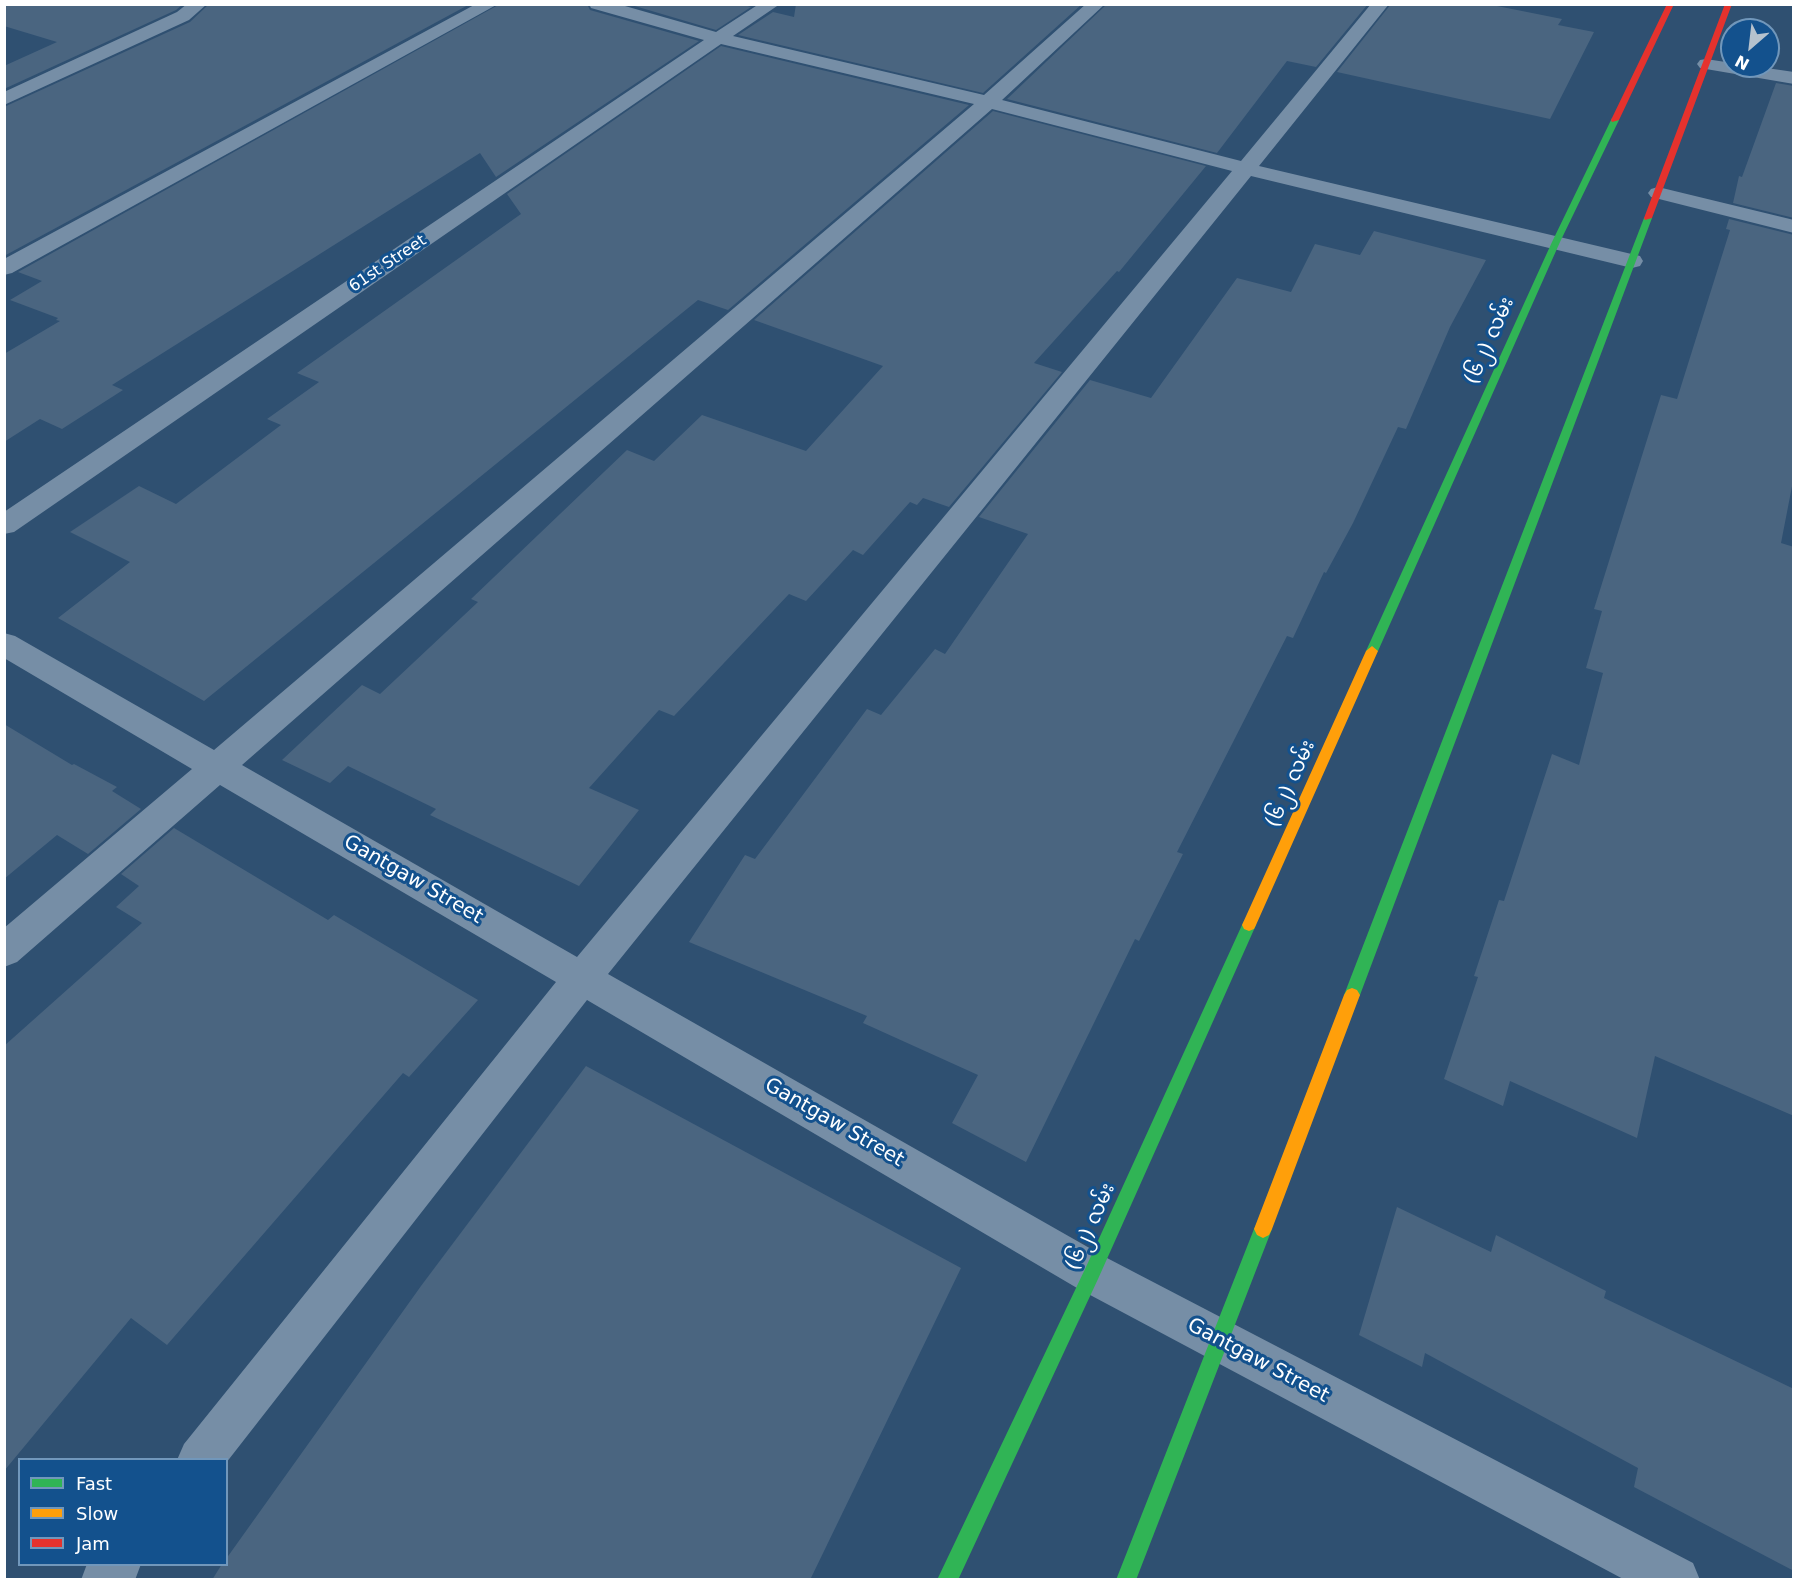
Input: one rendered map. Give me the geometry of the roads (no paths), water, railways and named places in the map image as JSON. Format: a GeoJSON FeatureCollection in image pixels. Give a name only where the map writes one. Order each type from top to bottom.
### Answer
{"type":"FeatureCollection","features":[{"type":"Feature","properties":{"kind":"main road","name":"(၆၂) လမ်း"},"geometry":{"type":"LineString","coordinates":[[947,1580],[1092,1273],[1556,242],[1671,4]]}},
{"type":"Feature","properties":{"kind":"main road"},"geometry":{"type":"LineString","coordinates":[[1126,1580],[1220,1341],[1729,4]]}},
{"type":"Feature","properties":{"kind":"street"},"geometry":{"type":"LineString","coordinates":[[4,99],[194,11],[199,4]]}},
{"type":"Feature","properties":{"kind":"street"},"geometry":{"type":"LineString","coordinates":[[4,268],[490,4]]}},
{"type":"Feature","properties":{"kind":"street"},"geometry":{"type":"LineString","coordinates":[[597,4],[718,38],[988,102],[1247,169],[1632,261]]}},
{"type":"Feature","properties":{"kind":"street","name":"61st Street"},"geometry":{"type":"LineString","coordinates":[[4,525],[718,38],[772,4]]}},
{"type":"Feature","properties":{"kind":"street"},"geometry":{"type":"LineString","coordinates":[[4,951],[988,102],[1097,4]]}},
{"type":"Feature","properties":{"kind":"street"},"geometry":{"type":"LineString","coordinates":[[202,1458],[583,977],[1381,4]]}},
{"type":"Feature","properties":{"kind":"street"},"geometry":{"type":"LineString","coordinates":[[1706,64],[1794,78]]}},
{"type":"Feature","properties":{"kind":"street"},"geometry":{"type":"LineString","coordinates":[[1658,193],[1794,227]]}},
{"type":"Feature","properties":{"kind":"street","name":"Gantgaw Street"},"geometry":{"type":"LineString","coordinates":[[4,644],[1092,1273],[1676,1580]]}},
{"type":"Feature","properties":{"kind":"street"},"geometry":{"type":"LineString","coordinates":[[105,1580],[116,1566]]}}]}
